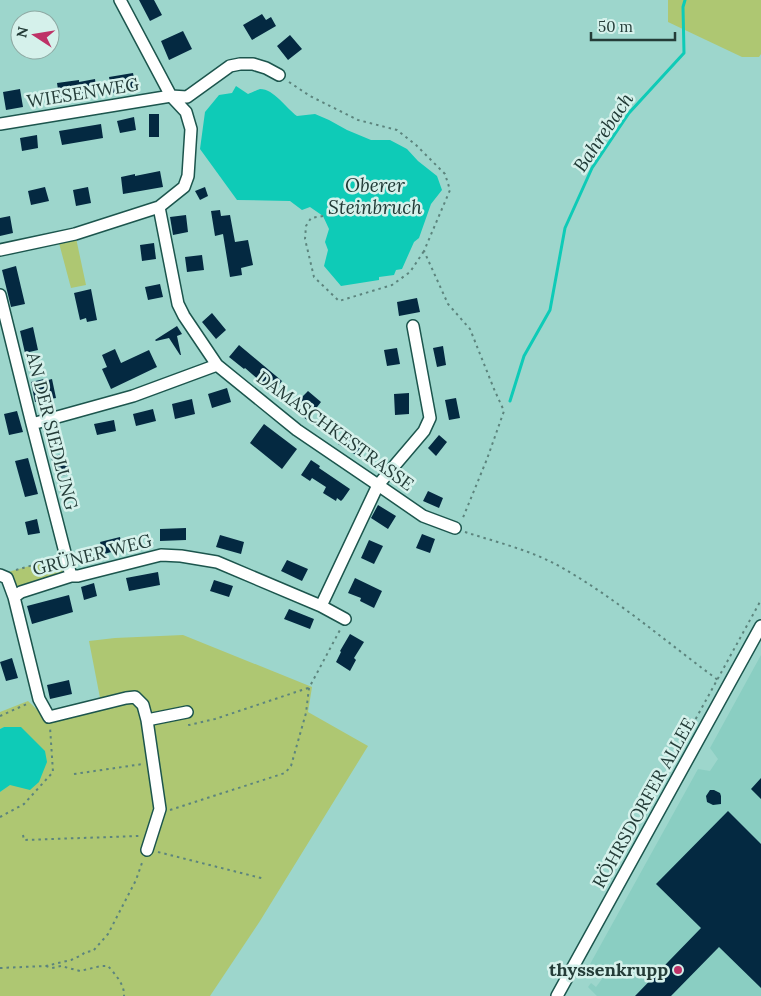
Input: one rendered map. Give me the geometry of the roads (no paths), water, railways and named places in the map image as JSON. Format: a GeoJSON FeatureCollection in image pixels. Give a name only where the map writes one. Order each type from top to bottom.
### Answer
{"type":"FeatureCollection","features":[{"type":"Feature","properties":{"kind":"street"},"geometry":{"type":"LineString","coordinates":[[0,250],[75,234],[159,206],[184,187],[188,176],[191,129],[186,112],[171,96],[120,0]]}},
{"type":"Feature","properties":{"kind":"street","name":"WIESENWEG"},"geometry":{"type":"LineString","coordinates":[[0,124],[171,96],[187,97],[230,66],[235,65],[254,64],[279,75]]}},
{"type":"Feature","properties":{"kind":"street","name":"DAMASCHKESTRASSE"},"geometry":{"type":"LineString","coordinates":[[159,206],[178,304],[217,365],[297,430],[378,486],[423,516],[457,529]]}},
{"type":"Feature","properties":{"kind":"street","name":"AN DER SIEDLUNG"},"geometry":{"type":"LineString","coordinates":[[0,295],[71,576]]}},
{"type":"Feature","properties":{"kind":"street"},"geometry":{"type":"LineString","coordinates":[[322,606],[378,486],[428,425],[430,418],[413,326]]}},
{"type":"Feature","properties":{"kind":"street"},"geometry":{"type":"LineString","coordinates":[[32,424],[133,396],[217,365]]}},
{"type":"Feature","properties":{"kind":"street","name":"GRÜNER WEG"},"geometry":{"type":"LineString","coordinates":[[14,597],[21,592],[71,576],[78,576],[161,556],[181,556],[217,562],[322,606],[346,619]]}},
{"type":"Feature","properties":{"kind":"street"},"geometry":{"type":"LineString","coordinates":[[1,574],[7,578],[14,597],[38,699],[49,717],[126,698],[135,697],[143,705],[160,809],[147,850]]}},
{"type":"Feature","properties":{"kind":"street","name":"RÖHRSDORFER ALLEE"},"geometry":{"type":"LineString","coordinates":[[557,996],[761,626]]}},
{"type":"Feature","properties":{"kind":"street"},"geometry":{"type":"LineString","coordinates":[[146,720],[187,712]]}},
{"type":"Feature","properties":{"kind":"water","name":"Oberer Steinbruch"},"geometry":{"type":"Polygon","coordinates":[[[236,86],[248,94],[260,89],[270,92],[297,116],[315,114],[371,140],[390,140],[407,149],[418,161],[437,176],[442,190],[431,204],[419,238],[414,242],[402,269],[396,270],[394,275],[379,277],[379,280],[341,286],[324,266],[328,250],[325,242],[329,229],[323,216],[310,207],[302,210],[290,201],[237,200],[200,149],[205,112],[219,95],[232,93],[236,86]]]}},
{"type":"Feature","properties":{"kind":"water"},"geometry":{"type":"Polygon","coordinates":[[[4,727],[21,727],[45,751],[47,762],[39,782],[30,790],[10,785],[0,792],[0,729],[4,727]]]}},
{"type":"Feature","properties":{"kind":"waterway","name":"Bahrebach"},"geometry":{"type":"LineString","coordinates":[[510,401],[524,356],[550,310],[565,228],[592,168],[629,113],[684,53],[683,7],[685,0]]}},
{"type":"Feature","properties":{"kind":"place","name":"thyssenkrupp"},"geometry":{"type":"Point","coordinates":[678,970]}}]}
